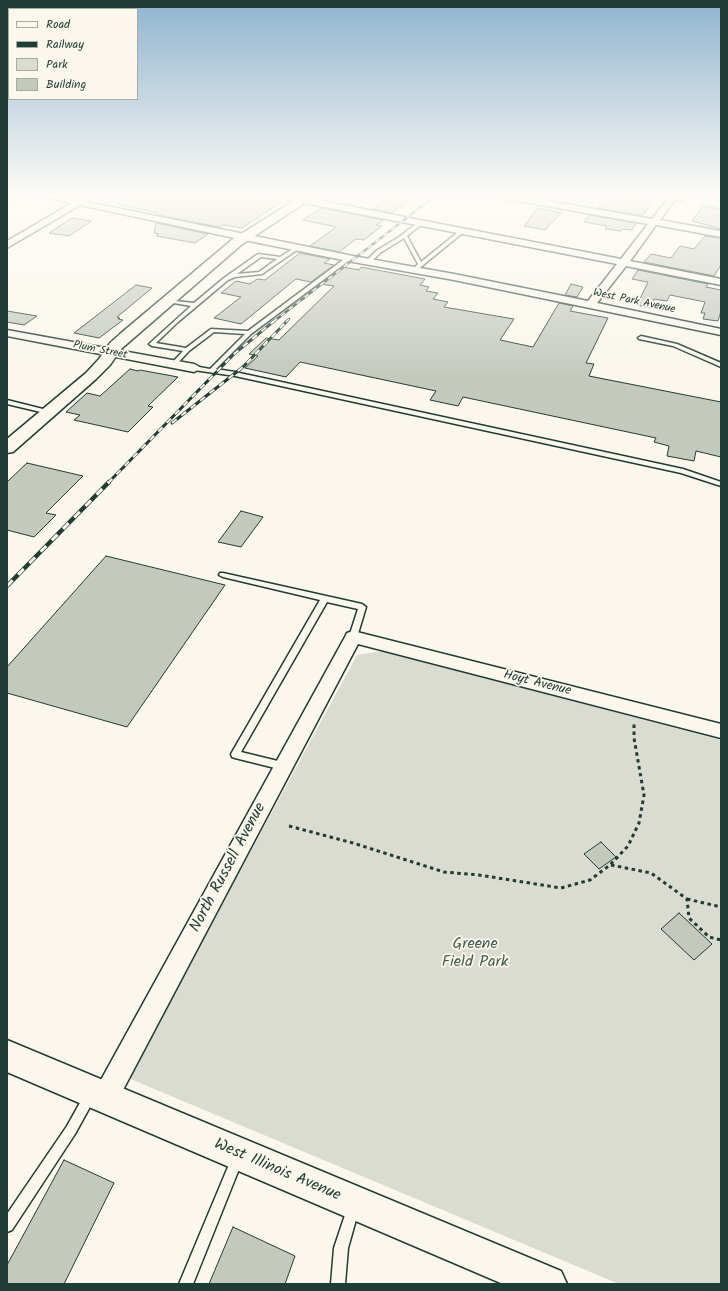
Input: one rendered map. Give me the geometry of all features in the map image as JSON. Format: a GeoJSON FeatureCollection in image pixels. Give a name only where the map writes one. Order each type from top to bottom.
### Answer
{"type":"FeatureCollection","features":[{"type":"Feature","properties":{"kind":"street"},"geometry":{"type":"LineString","coordinates":[[7,448],[91,376],[105,362],[115,346],[125,337],[222,255]]}},
{"type":"Feature","properties":{"kind":"street","name":"West Park Avenue"},"geometry":{"type":"LineString","coordinates":[[336,255],[418,267],[590,306],[721,332]]}},
{"type":"Feature","properties":{"kind":"street"},"geometry":{"type":"LineString","coordinates":[[586,255],[721,282]]}},
{"type":"Feature","properties":{"kind":"street"},"geometry":{"type":"LineString","coordinates":[[590,306],[629,255]]}},
{"type":"Feature","properties":{"kind":"street","name":"Plum Street"},"geometry":{"type":"LineString","coordinates":[[7,333],[194,368]]}},
{"type":"Feature","properties":{"kind":"street","name":"Hoyt Avenue"},"geometry":{"type":"LineString","coordinates":[[353,638],[721,731]]}},
{"type":"Feature","properties":{"kind":"street","name":"North Russell Avenue"},"geometry":{"type":"LineString","coordinates":[[99,1095],[353,638]]}},
{"type":"Feature","properties":{"kind":"street","name":"West Illinois Avenue"},"geometry":{"type":"LineString","coordinates":[[7,1056],[548,1284]]}},
{"type":"Feature","properties":{"kind":"lane"},"geometry":{"type":"LineString","coordinates":[[187,350],[152,344],[211,290],[260,255]]}},
{"type":"Feature","properties":{"kind":"lane"},"geometry":{"type":"LineString","coordinates":[[261,255],[282,259]]}},
{"type":"Feature","properties":{"kind":"lane"},"geometry":{"type":"LineString","coordinates":[[230,277],[260,273],[287,255]]}},
{"type":"Feature","properties":{"kind":"lane"},"geometry":{"type":"LineString","coordinates":[[369,260],[374,255]]}},
{"type":"Feature","properties":{"kind":"lane"},"geometry":{"type":"LineString","coordinates":[[413,255],[418,267],[433,255]]}},
{"type":"Feature","properties":{"kind":"lane"},"geometry":{"type":"LineString","coordinates":[[212,370],[249,333],[349,258]]}},
{"type":"Feature","properties":{"kind":"lane"},"geometry":{"type":"LineString","coordinates":[[168,301],[196,305]]}},
{"type":"Feature","properties":{"kind":"lane"},"geometry":{"type":"LineString","coordinates":[[173,365],[187,350],[213,330],[249,333]]}},
{"type":"Feature","properties":{"kind":"lane"},"geometry":{"type":"LineString","coordinates":[[641,338],[675,345],[721,365]]}},
{"type":"Feature","properties":{"kind":"lane"},"geometry":{"type":"LineString","coordinates":[[194,368],[212,370],[683,471],[721,484]]}},
{"type":"Feature","properties":{"kind":"lane"},"geometry":{"type":"LineString","coordinates":[[7,402],[49,412]]}},
{"type":"Feature","properties":{"kind":"lane"},"geometry":{"type":"LineString","coordinates":[[223,575],[362,607],[353,638]]}},
{"type":"Feature","properties":{"kind":"lane"},"geometry":{"type":"LineString","coordinates":[[283,766],[235,754],[326,599]]}},
{"type":"Feature","properties":{"kind":"lane"},"geometry":{"type":"LineString","coordinates":[[7,1224],[71,1130],[99,1095]]}},
{"type":"Feature","properties":{"kind":"lane"},"geometry":{"type":"LineString","coordinates":[[186,1284],[238,1154]]}},
{"type":"Feature","properties":{"kind":"lane"},"geometry":{"type":"LineString","coordinates":[[338,1284],[341,1248],[354,1203]]}},
{"type":"Feature","properties":{"kind":"path"},"geometry":{"type":"LineString","coordinates":[[289,826],[353,843],[444,872],[562,888],[590,880],[610,865],[628,846],[638,823],[644,795],[634,738],[633,724],[635,718]]}},
{"type":"Feature","properties":{"kind":"path"},"geometry":{"type":"LineString","coordinates":[[610,865],[651,873],[687,899],[721,907]]}},
{"type":"Feature","properties":{"kind":"path"},"geometry":{"type":"LineString","coordinates":[[687,899],[689,918],[709,937],[721,940]]}},
{"type":"Feature","properties":{"kind":"green space","name":"Greene Field Park"},"geometry":{"type":"Polygon","coordinates":[[[382,651],[721,740],[721,1284],[619,1284],[128,1078],[357,655],[382,651]]]}},
{"type":"Feature","properties":{"kind":"building"},"geometry":{"type":"Polygon","coordinates":[[[297,255],[311,255],[330,259],[324,263],[334,265],[311,282],[296,279],[241,324],[214,318],[241,297],[221,293],[236,281],[250,284],[257,279],[265,280],[297,255]]]}},
{"type":"Feature","properties":{"kind":"building"},"geometry":{"type":"Polygon","coordinates":[[[650,255],[671,258],[673,255],[721,255],[721,265],[714,276],[644,262],[650,255]]]}},
{"type":"Feature","properties":{"kind":"building"},"geometry":{"type":"Polygon","coordinates":[[[343,267],[359,270],[361,267],[425,279],[420,285],[429,287],[426,291],[438,293],[433,299],[448,302],[444,307],[514,319],[500,340],[533,347],[559,303],[573,306],[570,311],[608,318],[586,363],[594,364],[589,376],[721,402],[721,457],[696,451],[694,461],[667,456],[669,446],[654,442],[656,438],[463,397],[458,406],[430,400],[436,391],[300,362],[286,377],[245,368],[258,356],[249,354],[266,338],[279,340],[334,286],[320,284],[343,267]]]}},
{"type":"Feature","properties":{"kind":"building"},"geometry":{"type":"Polygon","coordinates":[[[638,270],[708,284],[706,287],[721,290],[721,311],[718,321],[703,319],[705,313],[701,313],[705,302],[670,295],[667,301],[654,299],[650,308],[637,305],[648,282],[632,279],[638,270]]]}},
{"type":"Feature","properties":{"kind":"building"},"geometry":{"type":"Polygon","coordinates":[[[571,284],[583,287],[577,297],[565,295],[571,284]]]}},
{"type":"Feature","properties":{"kind":"building"},"geometry":{"type":"Polygon","coordinates":[[[136,285],[152,288],[117,317],[120,318],[118,319],[123,320],[99,338],[74,333],[136,285]]]}},
{"type":"Feature","properties":{"kind":"building"},"geometry":{"type":"Polygon","coordinates":[[[7,311],[37,316],[24,325],[7,322],[7,311]]]}},
{"type":"Feature","properties":{"kind":"building"},"geometry":{"type":"Polygon","coordinates":[[[130,369],[178,377],[148,406],[153,407],[128,432],[74,420],[80,415],[66,412],[87,393],[100,396],[130,369]]]}},
{"type":"Feature","properties":{"kind":"building"},"geometry":{"type":"Polygon","coordinates":[[[27,463],[83,476],[46,513],[56,515],[34,537],[7,530],[7,482],[27,463]]]}},
{"type":"Feature","properties":{"kind":"building"},"geometry":{"type":"Polygon","coordinates":[[[241,511],[263,517],[241,547],[218,542],[241,511]]]}},
{"type":"Feature","properties":{"kind":"building"},"geometry":{"type":"Polygon","coordinates":[[[106,556],[225,585],[127,727],[7,693],[7,667],[106,556]]]}},
{"type":"Feature","properties":{"kind":"building"},"geometry":{"type":"Polygon","coordinates":[[[601,842],[616,857],[599,869],[584,854],[601,842]]]}},
{"type":"Feature","properties":{"kind":"building"},"geometry":{"type":"Polygon","coordinates":[[[679,913],[712,944],[694,960],[661,929],[679,913]]]}},
{"type":"Feature","properties":{"kind":"building"},"geometry":{"type":"Polygon","coordinates":[[[64,1160],[114,1183],[64,1284],[7,1284],[7,1265],[64,1160]]]}},
{"type":"Feature","properties":{"kind":"building"},"geometry":{"type":"Polygon","coordinates":[[[233,1227],[295,1256],[285,1284],[209,1284],[233,1227]]]}},
{"type":"Feature","properties":{"kind":"railway"},"geometry":{"type":"LineString","coordinates":[[273,322],[359,255]]}},
{"type":"Feature","properties":{"kind":"railway"},"geometry":{"type":"LineString","coordinates":[[108,483],[234,354],[274,321]]}},
{"type":"Feature","properties":{"kind":"railway"},"geometry":{"type":"LineString","coordinates":[[172,423],[243,367],[287,321]]}},
{"type":"Feature","properties":{"kind":"railway"},"geometry":{"type":"LineString","coordinates":[[7,586],[109,482]]}}]}
